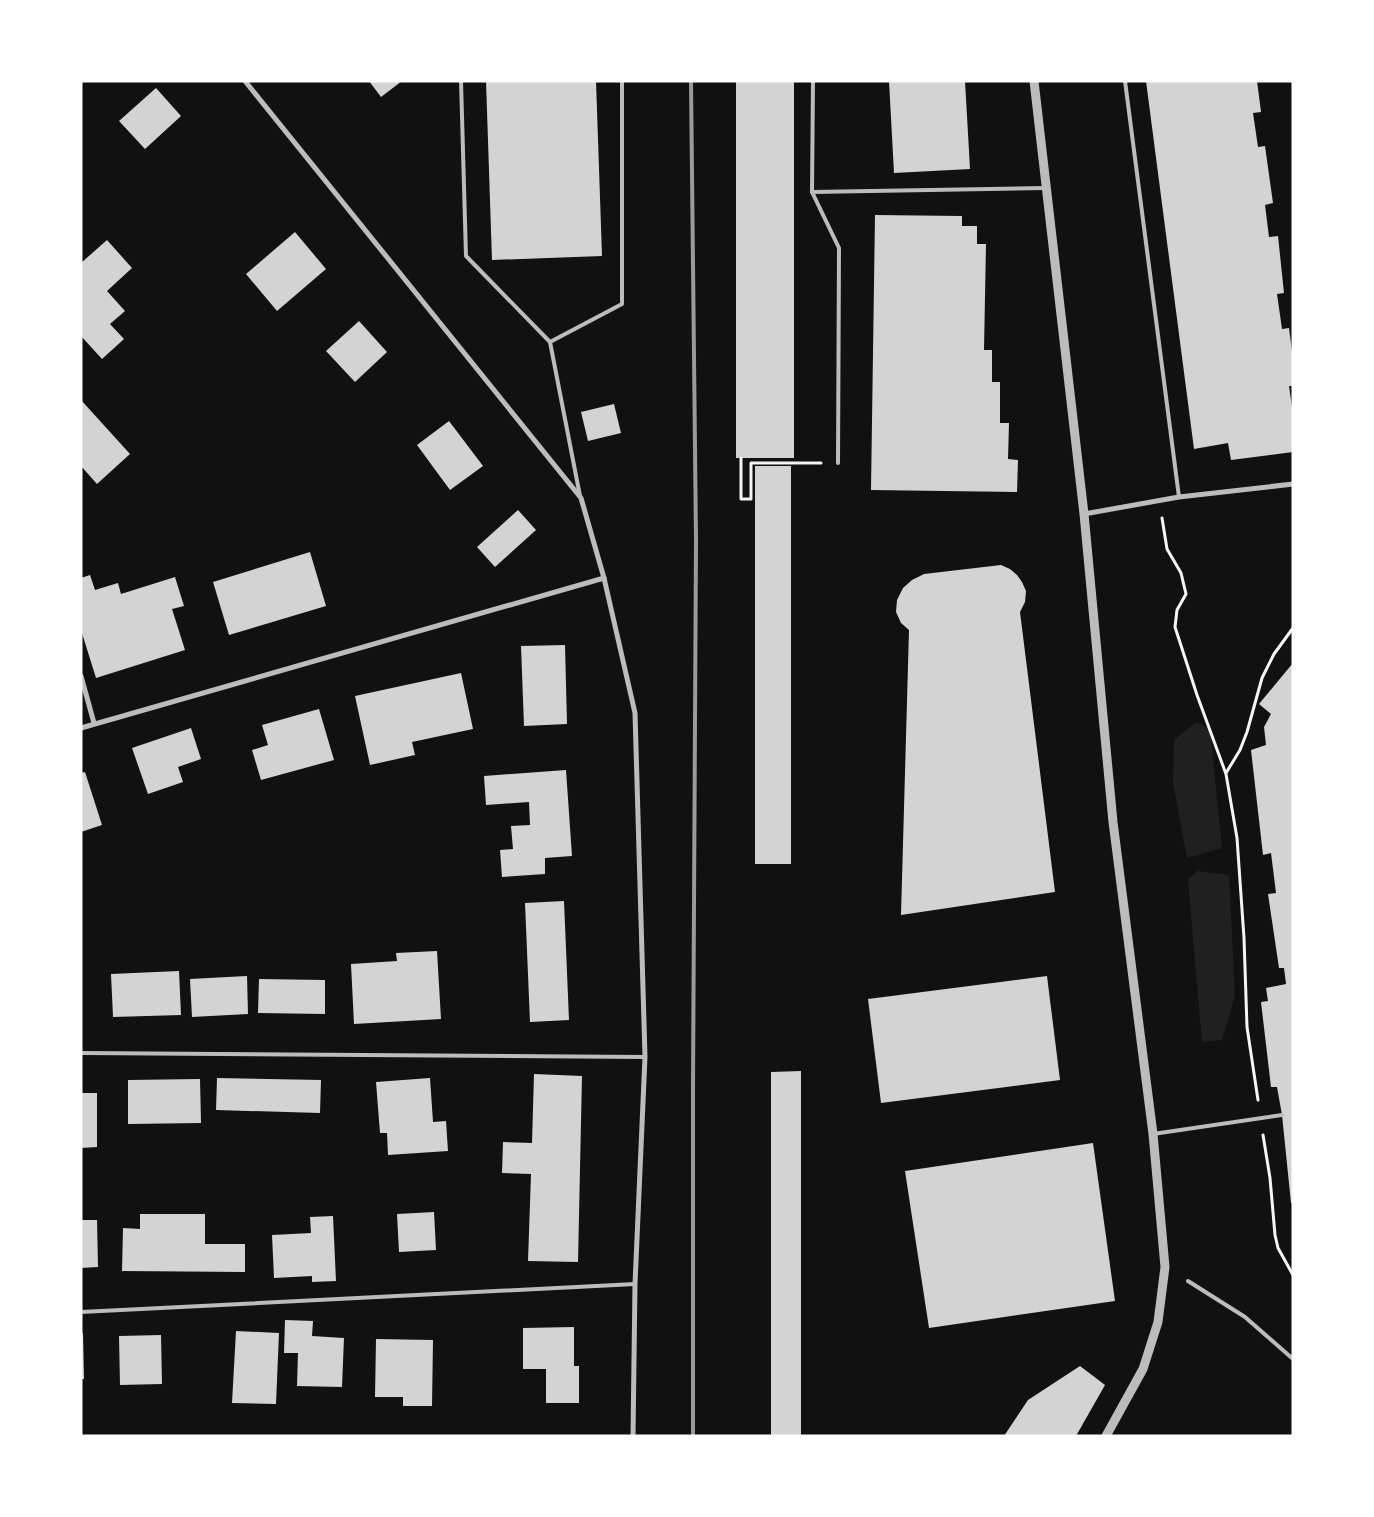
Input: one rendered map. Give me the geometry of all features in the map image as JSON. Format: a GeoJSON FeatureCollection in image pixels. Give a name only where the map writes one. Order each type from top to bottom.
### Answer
{"type":"FeatureCollection","features":[{"type":"Feature","properties":{"kind":"street"},"geometry":{"type":"LineString","coordinates":[[246,81],[581,498],[604,578],[636,713],[645,1057],[635,1284],[633,1436]]}},
{"type":"Feature","properties":{"kind":"street"},"geometry":{"type":"LineString","coordinates":[[1034,81],[1084,514],[1113,822],[1152,1134],[1165,1267],[1158,1322],[1144,1369],[1106,1436]]}},
{"type":"Feature","properties":{"kind":"street"},"geometry":{"type":"LineString","coordinates":[[1084,514],[1179,497],[1293,484]]}},
{"type":"Feature","properties":{"kind":"street"},"geometry":{"type":"LineString","coordinates":[[81,728],[604,578]]}},
{"type":"Feature","properties":{"kind":"street"},"geometry":{"type":"LineString","coordinates":[[81,676],[94,724]]}},
{"type":"Feature","properties":{"kind":"lane"},"geometry":{"type":"LineString","coordinates":[[461,81],[466,256],[550,342],[581,498]]}},
{"type":"Feature","properties":{"kind":"lane"},"geometry":{"type":"LineString","coordinates":[[550,342],[622,304],[622,81]]}},
{"type":"Feature","properties":{"kind":"lane"},"geometry":{"type":"LineString","coordinates":[[813,81],[812,192],[839,248],[838,463]]}},
{"type":"Feature","properties":{"kind":"lane"},"geometry":{"type":"LineString","coordinates":[[1125,81],[1179,497]]}},
{"type":"Feature","properties":{"kind":"lane"},"geometry":{"type":"LineString","coordinates":[[812,192],[1047,188]]}},
{"type":"Feature","properties":{"kind":"lane"},"geometry":{"type":"LineString","coordinates":[[81,1053],[645,1057]]}},
{"type":"Feature","properties":{"kind":"lane"},"geometry":{"type":"LineString","coordinates":[[1152,1134],[1282,1115]]}},
{"type":"Feature","properties":{"kind":"lane"},"geometry":{"type":"LineString","coordinates":[[1188,1281],[1245,1317],[1293,1359]]}},
{"type":"Feature","properties":{"kind":"lane"},"geometry":{"type":"LineString","coordinates":[[81,1312],[635,1284]]}},
{"type":"Feature","properties":{"kind":"path"},"geometry":{"type":"LineString","coordinates":[[742,458],[741,499],[751,499],[751,463],[838,463]]}},
{"type":"Feature","properties":{"kind":"path"},"geometry":{"type":"LineString","coordinates":[[1159,500],[1167,549],[1181,573],[1186,594],[1177,610],[1176,627],[1197,695],[1226,774],[1237,838],[1244,938],[1247,1028],[1270,1178],[1275,1235],[1278,1248],[1293,1275]]}},
{"type":"Feature","properties":{"kind":"path"},"geometry":{"type":"LineString","coordinates":[[1226,774],[1248,732],[1262,678],[1274,654],[1293,628]]}},
{"type":"Feature","properties":{"kind":"shaded area"},"geometry":{"type":"Polygon","coordinates":[[[1196,722],[1210,729],[1222,848],[1187,858],[1173,783],[1174,740],[1196,722]]]}},
{"type":"Feature","properties":{"kind":"shaded area"},"geometry":{"type":"Polygon","coordinates":[[[1197,871],[1229,875],[1235,996],[1222,1040],[1202,1042],[1188,880],[1197,871]]]}},
{"type":"Feature","properties":{"kind":"building"},"geometry":{"type":"Polygon","coordinates":[[[369,81],[402,81],[381,97],[369,81]]]}},
{"type":"Feature","properties":{"kind":"building"},"geometry":{"type":"Polygon","coordinates":[[[486,81],[596,81],[602,256],[492,260],[486,81]]]}},
{"type":"Feature","properties":{"kind":"building"},"geometry":{"type":"Polygon","coordinates":[[[736,81],[794,81],[794,458],[736,458],[736,81]]]}},
{"type":"Feature","properties":{"kind":"building"},"geometry":{"type":"Polygon","coordinates":[[[889,81],[965,81],[970,169],[894,173],[889,81]]]}},
{"type":"Feature","properties":{"kind":"building"},"geometry":{"type":"Polygon","coordinates":[[[1146,81],[1257,81],[1261,112],[1253,113],[1258,147],[1265,146],[1273,203],[1265,205],[1269,237],[1278,236],[1284,293],[1277,294],[1282,329],[1289,328],[1293,359],[1293,386],[1289,386],[1293,414],[1293,452],[1231,460],[1228,443],[1194,449],[1146,81]]]}},
{"type":"Feature","properties":{"kind":"building"},"geometry":{"type":"Polygon","coordinates":[[[156,88],[181,116],[145,149],[119,121],[156,88]]]}},
{"type":"Feature","properties":{"kind":"building"},"geometry":{"type":"Polygon","coordinates":[[[875,215],[962,216],[962,226],[977,226],[977,244],[986,244],[984,350],[992,350],[992,382],[1000,382],[1000,423],[1009,423],[1008,459],[1018,460],[1017,492],[871,490],[875,215]]]}},
{"type":"Feature","properties":{"kind":"building"},"geometry":{"type":"Polygon","coordinates":[[[295,232],[326,269],[277,311],[246,274],[295,232]]]}},
{"type":"Feature","properties":{"kind":"building"},"geometry":{"type":"Polygon","coordinates":[[[107,240],[132,268],[107,291],[125,311],[110,324],[124,339],[102,359],[81,336],[81,263],[107,240]]]}},
{"type":"Feature","properties":{"kind":"building"},"geometry":{"type":"Polygon","coordinates":[[[359,321],[387,352],[355,382],[326,351],[359,321]]]}},
{"type":"Feature","properties":{"kind":"building"},"geometry":{"type":"Polygon","coordinates":[[[81,400],[130,454],[97,484],[81,466],[81,400]]]}},
{"type":"Feature","properties":{"kind":"building"},"geometry":{"type":"Polygon","coordinates":[[[614,404],[621,433],[588,441],[581,412],[614,404]]]}},
{"type":"Feature","properties":{"kind":"building"},"geometry":{"type":"Polygon","coordinates":[[[449,421],[483,466],[450,490],[417,445],[449,421]]]}},
{"type":"Feature","properties":{"kind":"building"},"geometry":{"type":"Polygon","coordinates":[[[755,466],[791,466],[791,864],[755,864],[755,466]]]}},
{"type":"Feature","properties":{"kind":"building"},"geometry":{"type":"Polygon","coordinates":[[[518,510],[536,530],[495,567],[477,547],[518,510]]]}},
{"type":"Feature","properties":{"kind":"building"},"geometry":{"type":"Polygon","coordinates":[[[310,552],[326,606],[229,635],[213,582],[310,552]]]}},
{"type":"Feature","properties":{"kind":"building"},"geometry":{"type":"Polygon","coordinates":[[[1001,565],[1017,575],[1026,591],[1025,602],[1020,612],[1055,892],[901,915],[909,630],[901,623],[896,612],[897,600],[903,588],[912,580],[924,574],[1001,565]]]}},
{"type":"Feature","properties":{"kind":"building"},"geometry":{"type":"Polygon","coordinates":[[[90,575],[95,590],[118,583],[121,594],[175,577],[184,606],[172,609],[185,650],[96,678],[81,630],[81,578],[90,575]]]}},
{"type":"Feature","properties":{"kind":"building"},"geometry":{"type":"Polygon","coordinates":[[[565,645],[567,724],[524,726],[521,646],[565,645]]]}},
{"type":"Feature","properties":{"kind":"building"},"geometry":{"type":"Polygon","coordinates":[[[1293,663],[1293,1203],[1291,1203],[1282,1115],[1277,1087],[1271,1087],[1261,1002],[1268,1001],[1266,988],[1286,984],[1284,968],[1279,968],[1268,894],[1276,893],[1271,853],[1263,855],[1251,750],[1266,745],[1264,727],[1271,714],[1259,704],[1293,663]]]}},
{"type":"Feature","properties":{"kind":"building"},"geometry":{"type":"Polygon","coordinates":[[[461,673],[473,729],[412,742],[415,755],[370,765],[355,696],[461,673]]]}},
{"type":"Feature","properties":{"kind":"building"},"geometry":{"type":"Polygon","coordinates":[[[319,709],[334,760],[261,780],[252,750],[268,745],[262,725],[319,709]]]}},
{"type":"Feature","properties":{"kind":"building"},"geometry":{"type":"Polygon","coordinates":[[[191,728],[201,759],[178,767],[183,782],[148,794],[132,748],[191,728]]]}},
{"type":"Feature","properties":{"kind":"building"},"geometry":{"type":"Polygon","coordinates":[[[566,770],[572,856],[545,858],[545,874],[502,877],[500,850],[513,849],[511,826],[530,825],[529,802],[486,805],[484,776],[566,770]]]}},
{"type":"Feature","properties":{"kind":"building"},"geometry":{"type":"Polygon","coordinates":[[[85,772],[102,825],[81,832],[81,773],[85,772]]]}},
{"type":"Feature","properties":{"kind":"building"},"geometry":{"type":"Polygon","coordinates":[[[564,901],[569,1020],[530,1022],[525,903],[564,901]]]}},
{"type":"Feature","properties":{"kind":"building"},"geometry":{"type":"Polygon","coordinates":[[[437,951],[441,1019],[354,1024],[351,964],[397,961],[396,953],[437,951]]]}},
{"type":"Feature","properties":{"kind":"building"},"geometry":{"type":"Polygon","coordinates":[[[179,971],[181,1015],[113,1017],[111,974],[179,971]]]}},
{"type":"Feature","properties":{"kind":"building"},"geometry":{"type":"Polygon","coordinates":[[[247,976],[248,1014],[192,1017],[190,979],[247,976]]]}},
{"type":"Feature","properties":{"kind":"building"},"geometry":{"type":"Polygon","coordinates":[[[1047,976],[1060,1080],[881,1103],[868,999],[1047,976]]]}},
{"type":"Feature","properties":{"kind":"building"},"geometry":{"type":"Polygon","coordinates":[[[259,979],[325,980],[325,1014],[258,1013],[259,979]]]}},
{"type":"Feature","properties":{"kind":"building"},"geometry":{"type":"Polygon","coordinates":[[[801,1071],[801,1436],[771,1436],[771,1072],[801,1071]]]}},
{"type":"Feature","properties":{"kind":"building"},"geometry":{"type":"Polygon","coordinates":[[[534,1074],[582,1076],[578,1262],[528,1261],[531,1174],[502,1173],[503,1142],[532,1143],[534,1074]]]}},
{"type":"Feature","properties":{"kind":"building"},"geometry":{"type":"Polygon","coordinates":[[[217,1078],[321,1080],[320,1113],[216,1110],[217,1078]]]}},
{"type":"Feature","properties":{"kind":"building"},"geometry":{"type":"Polygon","coordinates":[[[430,1078],[433,1122],[446,1121],[448,1151],[388,1155],[387,1133],[380,1133],[376,1082],[430,1078]]]}},
{"type":"Feature","properties":{"kind":"building"},"geometry":{"type":"Polygon","coordinates":[[[200,1079],[201,1123],[128,1124],[128,1080],[200,1079]]]}},
{"type":"Feature","properties":{"kind":"building"},"geometry":{"type":"Polygon","coordinates":[[[81,1093],[97,1093],[97,1147],[81,1148],[81,1093]]]}},
{"type":"Feature","properties":{"kind":"building"},"geometry":{"type":"Polygon","coordinates":[[[1093,1143],[1115,1301],[929,1328],[905,1171],[1093,1143]]]}},
{"type":"Feature","properties":{"kind":"building"},"geometry":{"type":"Polygon","coordinates":[[[434,1212],[436,1250],[399,1252],[397,1214],[434,1212]]]}},
{"type":"Feature","properties":{"kind":"building"},"geometry":{"type":"Polygon","coordinates":[[[140,1214],[205,1214],[205,1244],[245,1244],[245,1272],[122,1271],[123,1228],[140,1229],[140,1214]]]}},
{"type":"Feature","properties":{"kind":"building"},"geometry":{"type":"Polygon","coordinates":[[[333,1216],[336,1281],[312,1282],[312,1276],[274,1278],[272,1235],[311,1233],[310,1217],[333,1216]]]}},
{"type":"Feature","properties":{"kind":"building"},"geometry":{"type":"Polygon","coordinates":[[[81,1220],[97,1220],[98,1267],[81,1268],[81,1220]]]}},
{"type":"Feature","properties":{"kind":"building"},"geometry":{"type":"Polygon","coordinates":[[[285,1320],[313,1321],[312,1336],[344,1338],[342,1387],[297,1386],[298,1353],[284,1353],[285,1320]]]}},
{"type":"Feature","properties":{"kind":"building"},"geometry":{"type":"Polygon","coordinates":[[[574,1327],[574,1366],[579,1366],[579,1403],[546,1403],[546,1369],[523,1369],[523,1328],[574,1327]]]}},
{"type":"Feature","properties":{"kind":"building"},"geometry":{"type":"Polygon","coordinates":[[[236,1331],[279,1333],[276,1404],[232,1403],[236,1331]]]}},
{"type":"Feature","properties":{"kind":"building"},"geometry":{"type":"Polygon","coordinates":[[[81,1333],[83,1333],[84,1379],[81,1379],[81,1333]]]}},
{"type":"Feature","properties":{"kind":"building"},"geometry":{"type":"Polygon","coordinates":[[[161,1335],[162,1384],[120,1385],[119,1336],[161,1335]]]}},
{"type":"Feature","properties":{"kind":"building"},"geometry":{"type":"Polygon","coordinates":[[[376,1339],[433,1340],[432,1406],[403,1406],[403,1397],[375,1397],[376,1339]]]}},
{"type":"Feature","properties":{"kind":"building"},"geometry":{"type":"Polygon","coordinates":[[[1080,1366],[1105,1385],[1076,1436],[1004,1436],[1028,1400],[1080,1366]]]}},
{"type":"Feature","properties":{"kind":"railway"},"geometry":{"type":"LineString","coordinates":[[691,81],[696,540],[693,1436]]}}]}
